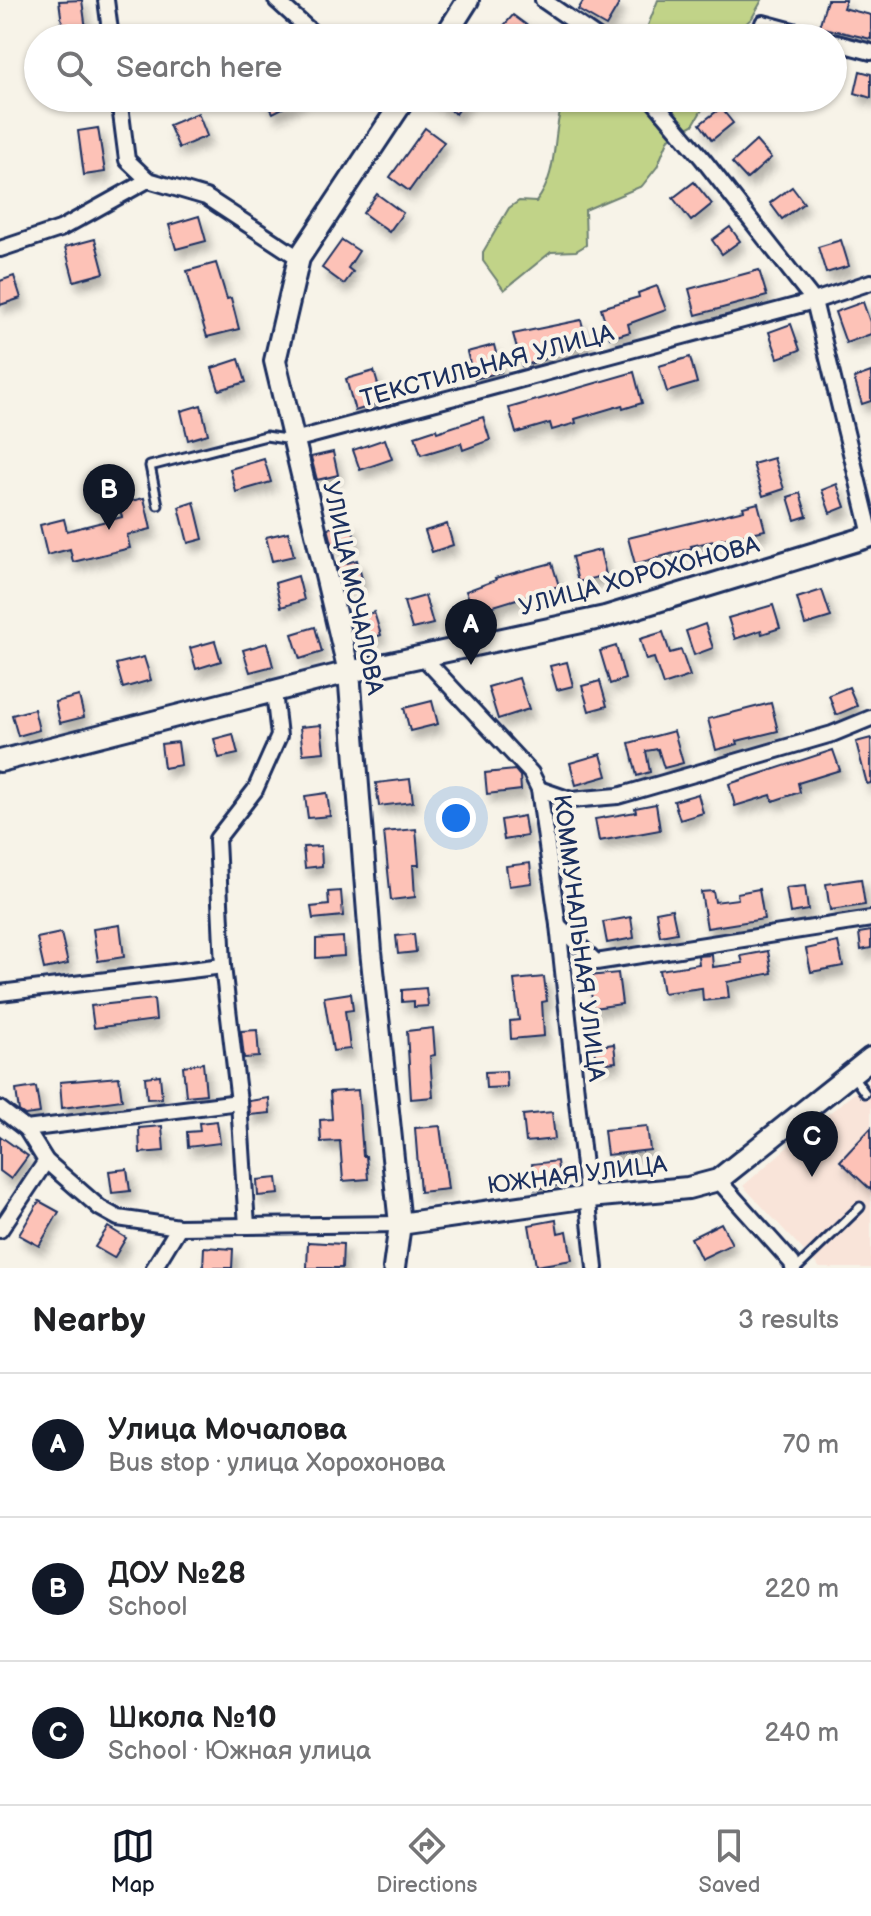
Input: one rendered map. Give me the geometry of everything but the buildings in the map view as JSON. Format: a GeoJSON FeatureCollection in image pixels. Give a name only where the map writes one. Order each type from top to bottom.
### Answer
{"type":"FeatureCollection","features":[{"type":"Feature","properties":{"kind":"street"},"geometry":{"type":"LineString","coordinates":[[106,0],[109,24]]}},
{"type":"Feature","properties":{"kind":"street"},"geometry":{"type":"LineString","coordinates":[[276,0],[303,24]]}},
{"type":"Feature","properties":{"kind":"street"},"geometry":{"type":"LineString","coordinates":[[453,24],[468,0]]}},
{"type":"Feature","properties":{"kind":"street"},"geometry":{"type":"LineString","coordinates":[[543,0],[578,24]]}},
{"type":"Feature","properties":{"kind":"street"},"geometry":{"type":"LineString","coordinates":[[847,46],[871,52]]}},
{"type":"Feature","properties":{"kind":"street"},"geometry":{"type":"LineString","coordinates":[[121,112],[127,160],[148,180],[206,197],[299,258]]}},
{"type":"Feature","properties":{"kind":"street","name":"УЛИЦА МОЧАЛОВА"},"geometry":{"type":"LineString","coordinates":[[389,112],[299,258],[275,361],[349,672],[371,951],[400,1224],[394,1268]]}},
{"type":"Feature","properties":{"kind":"street"},"geometry":{"type":"LineString","coordinates":[[663,112],[814,301],[871,536]]}},
{"type":"Feature","properties":{"kind":"street"},"geometry":{"type":"LineString","coordinates":[[0,249],[60,229],[148,180]]}},
{"type":"Feature","properties":{"kind":"street","name":"ТЕКСТИЛЬНАЯ УЛИЦА"},"geometry":{"type":"LineString","coordinates":[[294,440],[814,301],[871,282]]}},
{"type":"Feature","properties":{"kind":"street","name":"УЛИЦА ХОРОХОНОВА"},"geometry":{"type":"LineString","coordinates":[[0,761],[349,672],[605,617],[871,536]]}},
{"type":"Feature","properties":{"kind":"street","name":"КОММУНАЛЬНАЯ УЛИЦА"},"geometry":{"type":"LineString","coordinates":[[423,657],[531,773],[539,789],[558,925],[595,1268]]}},
{"type":"Feature","properties":{"kind":"street"},"geometry":{"type":"LineString","coordinates":[[247,1226],[239,1102],[223,966],[217,839],[255,790],[279,736],[274,692]]}},
{"type":"Feature","properties":{"kind":"street"},"geometry":{"type":"LineString","coordinates":[[539,789],[571,800],[618,796],[832,734],[871,718]]}},
{"type":"Feature","properties":{"kind":"street"},"geometry":{"type":"LineString","coordinates":[[558,925],[596,962],[871,919]]}},
{"type":"Feature","properties":{"kind":"street"},"geometry":{"type":"LineString","coordinates":[[0,993],[223,966]]}},
{"type":"Feature","properties":{"kind":"street","name":"ЮЖНАЯ УЛИЦА"},"geometry":{"type":"LineString","coordinates":[[26,1129],[46,1161],[100,1208],[118,1218],[179,1227],[400,1224],[589,1197],[688,1188],[718,1180],[871,1058]]}},
{"type":"Feature","properties":{"kind":"street"},"geometry":{"type":"LineString","coordinates":[[0,1109],[26,1129],[239,1102]]}},
{"type":"Feature","properties":{"kind":"street"},"geometry":{"type":"LineString","coordinates":[[0,1230],[46,1161]]}},
{"type":"Feature","properties":{"kind":"street"},"geometry":{"type":"LineString","coordinates":[[718,1180],[796,1267]]}},
{"type":"Feature","properties":{"kind":"street"},"geometry":{"type":"LineString","coordinates":[[154,1268],[179,1227]]}},
{"type":"Feature","properties":{"kind":"lane","name":"ТЕКСТИЛЬНАЯ УЛИЦА"},"geometry":{"type":"LineString","coordinates":[[158,505],[150,466],[266,436],[294,440]]}},
{"type":"Feature","properties":{"kind":"lane"},"geometry":{"type":"LineString","coordinates":[[852,1074],[865,1093]]}},
{"type":"Feature","properties":{"kind":"lane"},"geometry":{"type":"LineString","coordinates":[[796,1267],[860,1207]]}},
{"type":"Feature","properties":{"kind":"shaded area"},"geometry":{"type":"Polygon","coordinates":[[[871,1080],[871,1268],[820,1268],[743,1186],[871,1080]]]}},
{"type":"Feature","properties":{"kind":"green space"},"geometry":{"type":"Polygon","coordinates":[[[658,0],[762,0],[746,24],[649,24],[658,0]]]}},
{"type":"Feature","properties":{"kind":"green space"},"geometry":{"type":"Polygon","coordinates":[[[560,112],[701,112],[693,125],[669,138],[657,167],[642,186],[585,210],[586,245],[576,251],[551,252],[504,290],[483,261],[483,252],[509,208],[519,201],[536,202],[544,191],[552,165],[560,112]]]}},
{"type":"Feature","properties":{"kind":"place","name":"ДОУ №28"},"geometry":{"type":"Point","coordinates":[109,530]}},
{"type":"Feature","properties":{"kind":"place","name":"Улица Мочалова"},"geometry":{"type":"Point","coordinates":[471,665]}},
{"type":"Feature","properties":{"kind":"place","name":"Школа №10"},"geometry":{"type":"Point","coordinates":[812,1177]}}]}
